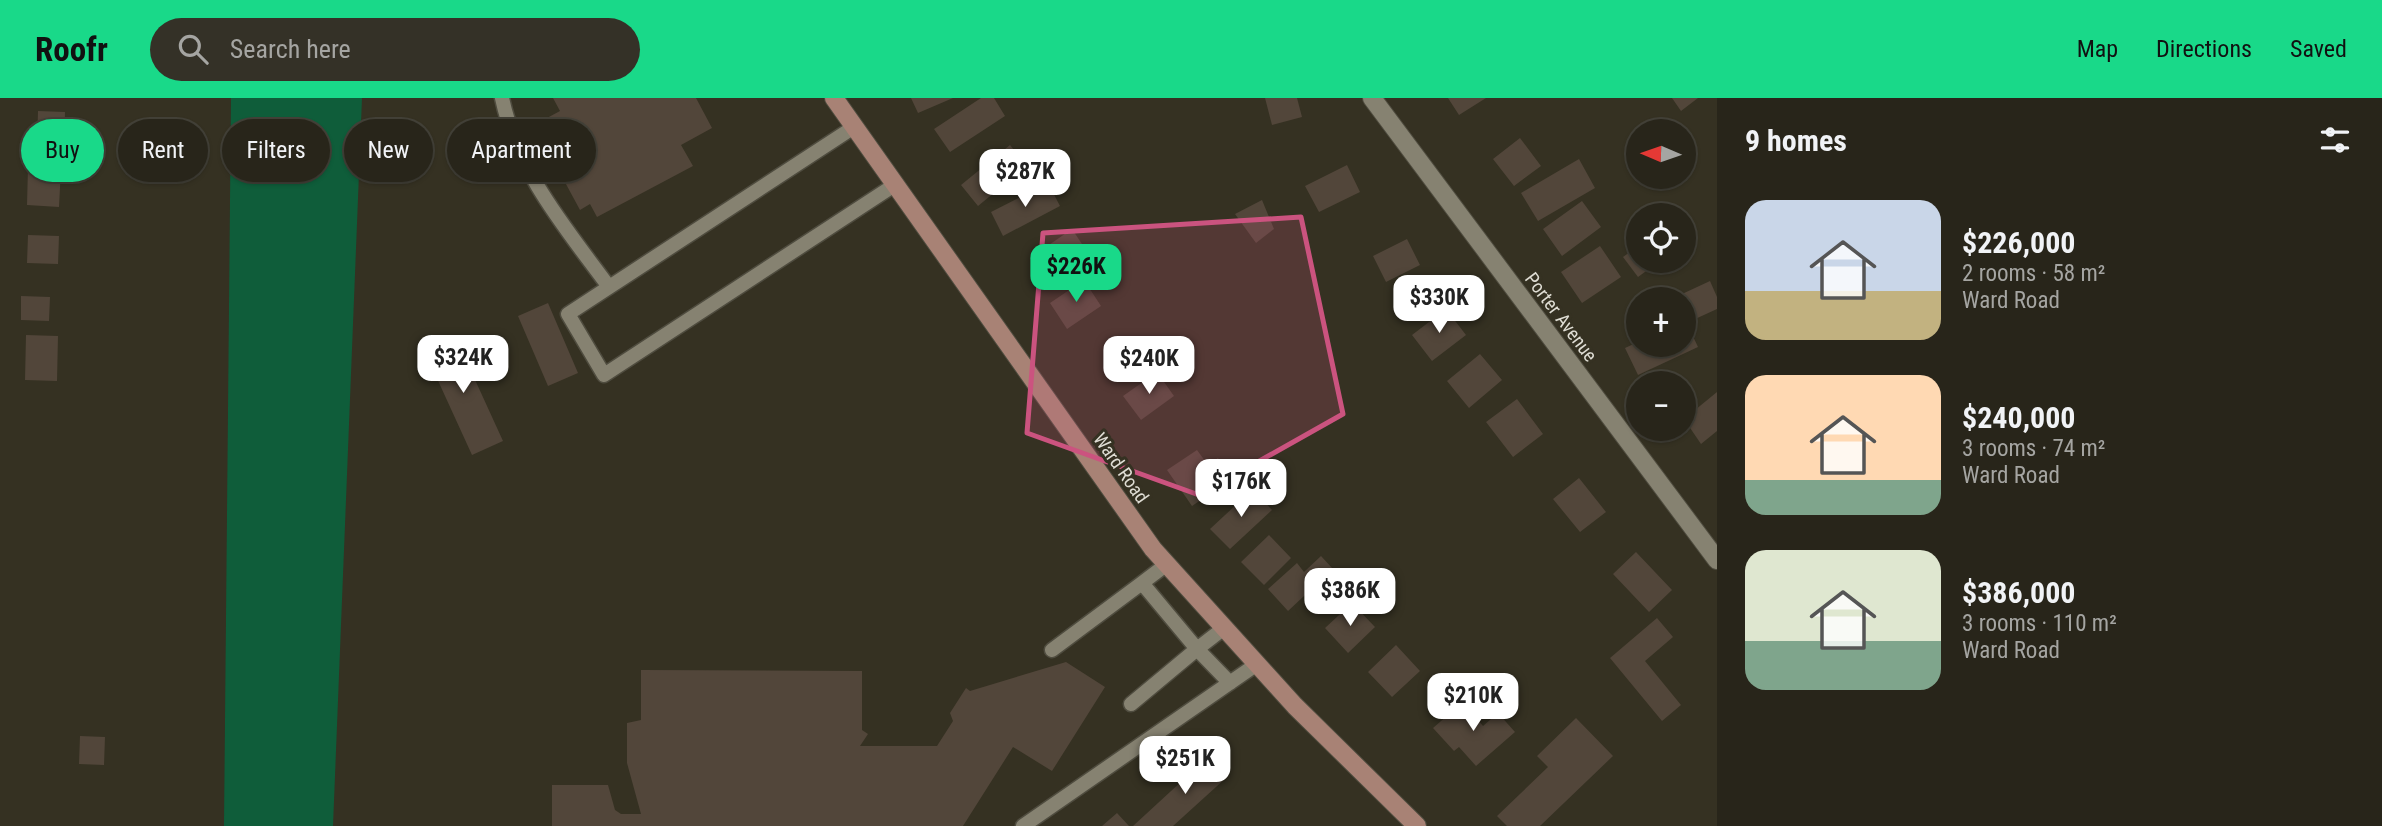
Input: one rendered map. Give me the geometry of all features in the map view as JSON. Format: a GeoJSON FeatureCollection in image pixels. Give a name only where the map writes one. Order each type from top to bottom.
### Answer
{"type":"FeatureCollection","features":[{"type":"Feature","properties":{"kind":"main road","name":"Ward Road"},"geometry":{"type":"LineString","coordinates":[[834,98],[1167,564],[1295,706],[1417,826]]}},
{"type":"Feature","properties":{"kind":"street","name":"Porter Avenue"},"geometry":{"type":"LineString","coordinates":[[1372,98],[1717,560]]}},
{"type":"Feature","properties":{"kind":"lane"},"geometry":{"type":"LineString","coordinates":[[502,98],[507,121],[535,186],[609,287]]}},
{"type":"Feature","properties":{"kind":"lane"},"geometry":{"type":"LineString","coordinates":[[854,127],[568,314],[604,376],[896,184]]}},
{"type":"Feature","properties":{"kind":"lane"},"geometry":{"type":"LineString","coordinates":[[1052,650],[1167,564]]}},
{"type":"Feature","properties":{"kind":"lane"},"geometry":{"type":"LineString","coordinates":[[1142,583],[1197,649],[1230,683]]}},
{"type":"Feature","properties":{"kind":"lane"},"geometry":{"type":"LineString","coordinates":[[1131,704],[1224,628]]}},
{"type":"Feature","properties":{"kind":"lane"},"geometry":{"type":"LineString","coordinates":[[1023,826],[1257,664]]}},
{"type":"Feature","properties":{"kind":"highlighted area"},"geometry":{"type":"Polygon","coordinates":[[[1301,217],[1343,414],[1199,495],[1027,433],[1043,233],[1301,217]]]}},
{"type":"Feature","properties":{"kind":"green space"},"geometry":{"type":"Polygon","coordinates":[[[231,98],[362,98],[361,119],[344,119],[344,182],[359,182],[333,826],[224,826],[230,182],[330,182],[330,119],[231,119],[231,98]]]}},
{"type":"Feature","properties":{"kind":"building"},"geometry":{"type":"Polygon","coordinates":[[[553,98],[696,98],[712,128],[681,145],[693,166],[597,217],[590,204],[580,210],[565,182],[596,182],[596,119],[545,119],[560,111],[553,98]]]}},
{"type":"Feature","properties":{"kind":"building"},"geometry":{"type":"Polygon","coordinates":[[[911,98],[953,98],[918,113],[911,98]]]}},
{"type":"Feature","properties":{"kind":"building"},"geometry":{"type":"Polygon","coordinates":[[[981,98],[994,98],[1005,116],[950,152],[934,129],[981,98]]]}},
{"type":"Feature","properties":{"kind":"building"},"geometry":{"type":"Polygon","coordinates":[[[1265,98],[1297,98],[1302,117],[1272,125],[1265,98]]]}},
{"type":"Feature","properties":{"kind":"building"},"geometry":{"type":"Polygon","coordinates":[[[1448,98],[1486,98],[1459,115],[1448,98]]]}},
{"type":"Feature","properties":{"kind":"building"},"geometry":{"type":"Polygon","coordinates":[[[1672,98],[1698,98],[1681,111],[1672,98]]]}},
{"type":"Feature","properties":{"kind":"building"},"geometry":{"type":"Polygon","coordinates":[[[38,111],[65,112],[65,119],[38,119],[38,111]]]}},
{"type":"Feature","properties":{"kind":"building"},"geometry":{"type":"Polygon","coordinates":[[[1520,138],[1541,166],[1514,186],[1493,159],[1520,138]]]}},
{"type":"Feature","properties":{"kind":"building"},"geometry":{"type":"Polygon","coordinates":[[[1010,145],[1027,166],[978,206],[961,185],[1010,145]]]}},
{"type":"Feature","properties":{"kind":"building"},"geometry":{"type":"Polygon","coordinates":[[[1579,159],[1595,188],[1538,221],[1521,193],[1579,159]]]}},
{"type":"Feature","properties":{"kind":"building"},"geometry":{"type":"Polygon","coordinates":[[[1347,165],[1360,192],[1319,212],[1305,186],[1347,165]]]}},
{"type":"Feature","properties":{"kind":"building"},"geometry":{"type":"Polygon","coordinates":[[[28,182],[60,182],[59,207],[27,205],[28,182]]]}},
{"type":"Feature","properties":{"kind":"building"},"geometry":{"type":"Polygon","coordinates":[[[1048,183],[1060,206],[1003,236],[991,212],[1048,183]]]}},
{"type":"Feature","properties":{"kind":"building"},"geometry":{"type":"Polygon","coordinates":[[[1262,200],[1274,229],[1256,243],[1235,214],[1262,200]]]}},
{"type":"Feature","properties":{"kind":"building"},"geometry":{"type":"Polygon","coordinates":[[[1582,201],[1601,227],[1562,256],[1543,229],[1582,201]]]}},
{"type":"Feature","properties":{"kind":"building"},"geometry":{"type":"Polygon","coordinates":[[[1072,229],[1086,250],[1044,278],[1030,258],[1072,229]]]}},
{"type":"Feature","properties":{"kind":"building"},"geometry":{"type":"Polygon","coordinates":[[[28,235],[59,236],[58,264],[27,263],[28,235]]]}},
{"type":"Feature","properties":{"kind":"building"},"geometry":{"type":"Polygon","coordinates":[[[1407,239],[1420,265],[1386,282],[1373,256],[1407,239]]]}},
{"type":"Feature","properties":{"kind":"building"},"geometry":{"type":"Polygon","coordinates":[[[1600,246],[1621,277],[1582,303],[1561,272],[1600,246]]]}},
{"type":"Feature","properties":{"kind":"building"},"geometry":{"type":"Polygon","coordinates":[[[1084,280],[1101,306],[1067,329],[1050,303],[1084,280]]]}},
{"type":"Feature","properties":{"kind":"building"},"geometry":{"type":"Polygon","coordinates":[[[1710,281],[1717,297],[1717,309],[1696,319],[1696,288],[1710,281]]]}},
{"type":"Feature","properties":{"kind":"building"},"geometry":{"type":"Polygon","coordinates":[[[21,296],[50,297],[49,321],[21,320],[21,296]]]}},
{"type":"Feature","properties":{"kind":"building"},"geometry":{"type":"Polygon","coordinates":[[[548,303],[578,373],[548,386],[518,316],[548,303]]]}},
{"type":"Feature","properties":{"kind":"building"},"geometry":{"type":"Polygon","coordinates":[[[1446,309],[1466,335],[1432,361],[1412,335],[1446,309]]]}},
{"type":"Feature","properties":{"kind":"building"},"geometry":{"type":"Polygon","coordinates":[[[26,335],[58,336],[57,381],[25,380],[26,335]]]}},
{"type":"Feature","properties":{"kind":"building"},"geometry":{"type":"Polygon","coordinates":[[[455,336],[503,441],[472,455],[424,350],[455,336]]]}},
{"type":"Feature","properties":{"kind":"building"},"geometry":{"type":"Polygon","coordinates":[[[1480,354],[1502,380],[1469,408],[1447,381],[1480,354]]]}},
{"type":"Feature","properties":{"kind":"building"},"geometry":{"type":"Polygon","coordinates":[[[1629,357],[1677,357],[1647,371],[1636,371],[1629,357]]]}},
{"type":"Feature","properties":{"kind":"building"},"geometry":{"type":"Polygon","coordinates":[[[1157,372],[1174,396],[1141,420],[1123,396],[1157,372]]]}},
{"type":"Feature","properties":{"kind":"building"},"geometry":{"type":"Polygon","coordinates":[[[1717,392],[1717,431],[1701,444],[1696,437],[1696,409],[1717,392]]]}},
{"type":"Feature","properties":{"kind":"building"},"geometry":{"type":"Polygon","coordinates":[[[1517,399],[1543,434],[1513,457],[1486,422],[1517,399]]]}},
{"type":"Feature","properties":{"kind":"building"},"geometry":{"type":"Polygon","coordinates":[[[1197,450],[1208,465],[1218,458],[1232,479],[1192,506],[1167,470],[1197,450]]]}},
{"type":"Feature","properties":{"kind":"building"},"geometry":{"type":"Polygon","coordinates":[[[1579,478],[1606,512],[1580,532],[1553,499],[1579,478]]]}},
{"type":"Feature","properties":{"kind":"building"},"geometry":{"type":"Polygon","coordinates":[[[1253,489],[1272,510],[1230,549],[1210,529],[1253,489]]]}},
{"type":"Feature","properties":{"kind":"building"},"geometry":{"type":"Polygon","coordinates":[[[1269,535],[1291,558],[1264,585],[1241,562],[1269,535]]]}},
{"type":"Feature","properties":{"kind":"building"},"geometry":{"type":"Polygon","coordinates":[[[1636,552],[1672,590],[1649,612],[1613,574],[1636,552]]]}},
{"type":"Feature","properties":{"kind":"building"},"geometry":{"type":"Polygon","coordinates":[[[1321,556],[1333,569],[1288,611],[1268,589],[1297,563],[1304,572],[1321,556]]]}},
{"type":"Feature","properties":{"kind":"building"},"geometry":{"type":"Polygon","coordinates":[[[1352,603],[1375,627],[1348,653],[1325,628],[1352,603]]]}},
{"type":"Feature","properties":{"kind":"building"},"geometry":{"type":"Polygon","coordinates":[[[1657,618],[1673,637],[1645,661],[1681,705],[1662,721],[1610,658],[1657,618]]]}},
{"type":"Feature","properties":{"kind":"building"},"geometry":{"type":"Polygon","coordinates":[[[1396,645],[1420,671],[1392,697],[1368,672],[1396,645]]]}},
{"type":"Feature","properties":{"kind":"building"},"geometry":{"type":"Polygon","coordinates":[[[1066,662],[1105,687],[1052,771],[1013,747],[963,826],[552,826],[552,785],[608,785],[615,810],[621,814],[641,814],[627,763],[627,723],[641,720],[641,670],[862,671],[862,730],[868,734],[860,746],[937,746],[953,721],[950,713],[966,688],[970,691],[1066,662]]]}},
{"type":"Feature","properties":{"kind":"building"},"geometry":{"type":"Polygon","coordinates":[[[1463,702],[1483,726],[1498,713],[1515,732],[1476,766],[1459,747],[1454,751],[1433,728],[1463,702]]]}},
{"type":"Feature","properties":{"kind":"building"},"geometry":{"type":"Polygon","coordinates":[[[1576,718],[1613,756],[1540,826],[1507,826],[1497,816],[1548,767],[1537,756],[1576,718]]]}},
{"type":"Feature","properties":{"kind":"building"},"geometry":{"type":"Polygon","coordinates":[[[80,736],[105,737],[104,765],[79,764],[80,736]]]}},
{"type":"Feature","properties":{"kind":"building"},"geometry":{"type":"Polygon","coordinates":[[[1208,757],[1227,777],[1173,826],[1133,826],[1208,757]]]}},
{"type":"Feature","properties":{"kind":"building"},"geometry":{"type":"Polygon","coordinates":[[[1117,813],[1129,826],[1102,826],[1117,813]]]}}]}
